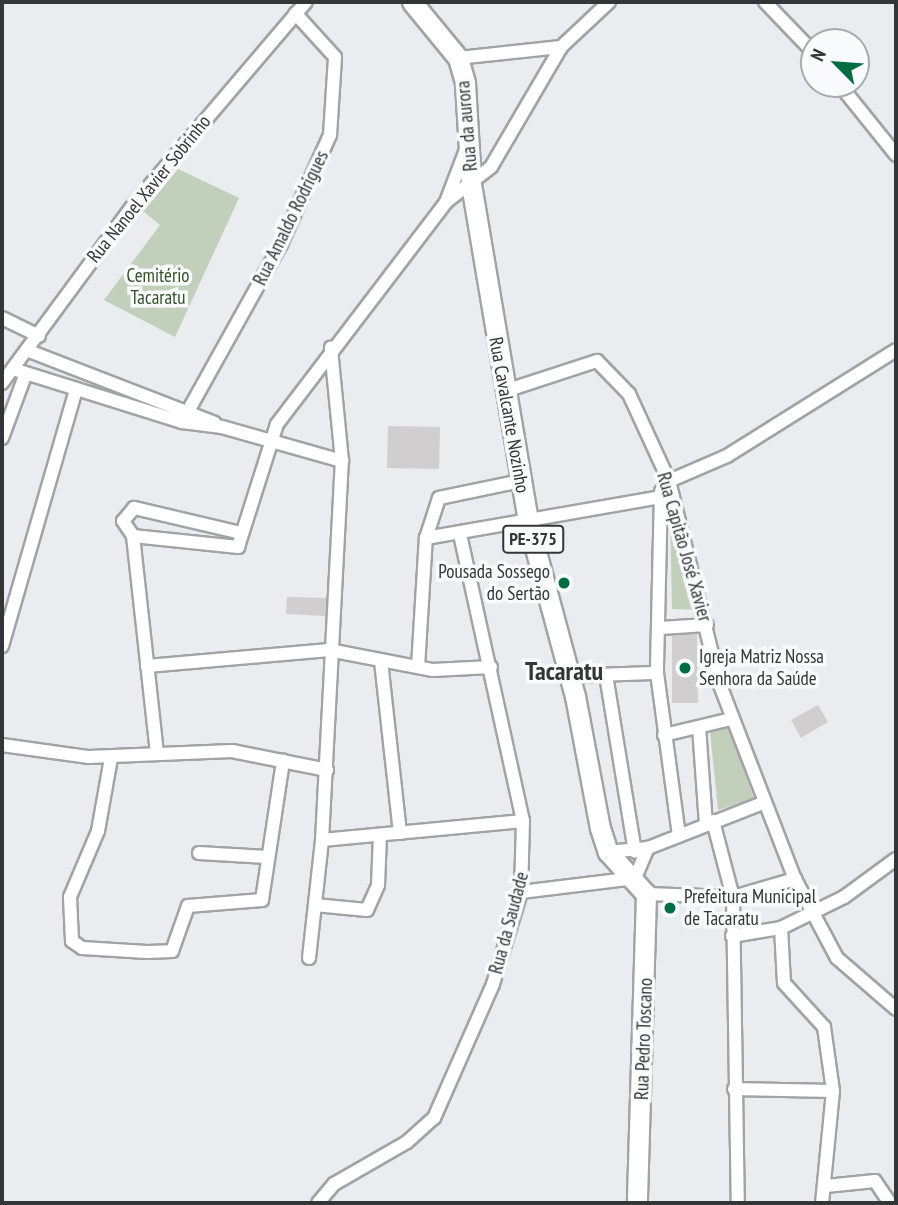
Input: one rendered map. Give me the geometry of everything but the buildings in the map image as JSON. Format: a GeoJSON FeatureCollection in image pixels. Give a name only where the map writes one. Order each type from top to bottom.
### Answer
{"type":"FeatureCollection","features":[{"type":"Feature","properties":{"kind":"main road","name":"Rua da aurora"},"geometry":{"type":"LineString","coordinates":[[414,3],[458,58],[470,140],[471,184]]}},
{"type":"Feature","properties":{"kind":"main road","name":"Rua Cavalcante Nozinho"},"geometry":{"type":"LineString","coordinates":[[471,184],[528,522],[569,676],[608,852]]}},
{"type":"Feature","properties":{"kind":"main road"},"geometry":{"type":"LineString","coordinates":[[608,852],[641,886]]}},
{"type":"Feature","properties":{"kind":"main road","name":"Rua Pedro Toscano"},"geometry":{"type":"LineString","coordinates":[[637,1203],[641,886]]}},
{"type":"Feature","properties":{"kind":"street","name":"Rua Nanoel Xavier Sobrinho"},"geometry":{"type":"LineString","coordinates":[[2,383],[21,371],[39,336],[134,204],[306,2]]}},
{"type":"Feature","properties":{"kind":"street"},"geometry":{"type":"LineString","coordinates":[[241,536],[134,508],[123,526],[133,536],[236,549],[241,536],[268,440],[331,348],[446,202],[471,184],[503,150],[561,47],[609,2]]}},
{"type":"Feature","properties":{"kind":"street"},"geometry":{"type":"LineString","coordinates":[[765,2],[800,38]]}},
{"type":"Feature","properties":{"kind":"street","name":"Rua Amaldo Rodrigues"},"geometry":{"type":"LineString","coordinates":[[182,422],[287,232],[330,135],[335,57],[295,13]]}},
{"type":"Feature","properties":{"kind":"street","name":"Rua da aurora"},"geometry":{"type":"LineString","coordinates":[[458,58],[561,47]]}},
{"type":"Feature","properties":{"kind":"street"},"geometry":{"type":"LineString","coordinates":[[850,98],[896,155]]}},
{"type":"Feature","properties":{"kind":"street"},"geometry":{"type":"LineString","coordinates":[[446,202],[470,140]]}},
{"type":"Feature","properties":{"kind":"street"},"geometry":{"type":"LineString","coordinates":[[2,318],[39,336]]}},
{"type":"Feature","properties":{"kind":"street"},"geometry":{"type":"LineString","coordinates":[[309,958],[327,770],[329,650],[342,461],[331,348]]}},
{"type":"Feature","properties":{"kind":"street"},"geometry":{"type":"LineString","coordinates":[[679,836],[657,673],[661,497],[666,475],[727,456],[896,350]]}},
{"type":"Feature","properties":{"kind":"street"},"geometry":{"type":"LineString","coordinates":[[29,351],[189,409],[222,426],[342,461]]}},
{"type":"Feature","properties":{"kind":"street","name":"Rua Capitão José Xavier"},"geometry":{"type":"LineString","coordinates":[[505,391],[589,361],[605,362],[639,413],[666,475],[731,719],[795,879],[840,962],[896,1009]]}},
{"type":"Feature","properties":{"kind":"street"},"geometry":{"type":"LineString","coordinates":[[2,438],[21,371],[182,422],[222,426]]}},
{"type":"Feature","properties":{"kind":"street"},"geometry":{"type":"LineString","coordinates":[[103,397],[109,380]]}},
{"type":"Feature","properties":{"kind":"street"},"geometry":{"type":"LineString","coordinates":[[2,646],[75,389]]}},
{"type":"Feature","properties":{"kind":"street"},"geometry":{"type":"LineString","coordinates":[[418,667],[431,538],[439,498],[521,481]]}},
{"type":"Feature","properties":{"kind":"street"},"geometry":{"type":"LineString","coordinates":[[431,538],[460,535],[661,497]]}},
{"type":"Feature","properties":{"kind":"street","name":"Rua da Saudade"},"geometry":{"type":"LineString","coordinates":[[318,1203],[334,1184],[407,1142],[434,1118],[493,984],[521,892],[523,821],[460,535]]}},
{"type":"Feature","properties":{"kind":"street"},"geometry":{"type":"LineString","coordinates":[[133,536],[157,754]]}},
{"type":"Feature","properties":{"kind":"street"},"geometry":{"type":"LineString","coordinates":[[660,628],[707,625]]}},
{"type":"Feature","properties":{"kind":"street"},"geometry":{"type":"LineString","coordinates":[[147,666],[329,650],[418,667],[491,667]]}},
{"type":"Feature","properties":{"kind":"street"},"geometry":{"type":"LineString","coordinates":[[382,662],[400,832]]}},
{"type":"Feature","properties":{"kind":"street"},"geometry":{"type":"LineString","coordinates":[[569,676],[657,673]]}},
{"type":"Feature","properties":{"kind":"street"},"geometry":{"type":"LineString","coordinates":[[606,675],[635,852]]}},
{"type":"Feature","properties":{"kind":"street"},"geometry":{"type":"LineString","coordinates":[[664,735],[731,719]]}},
{"type":"Feature","properties":{"kind":"street"},"geometry":{"type":"LineString","coordinates":[[699,727],[709,822],[733,897],[734,1089],[738,1203]]}},
{"type":"Feature","properties":{"kind":"street"},"geometry":{"type":"LineString","coordinates":[[2,745],[111,758],[232,751],[327,770]]}},
{"type":"Feature","properties":{"kind":"street"},"geometry":{"type":"LineString","coordinates":[[111,758],[98,831],[70,897],[72,941],[82,948],[170,952],[188,906],[253,904],[264,897],[267,857],[283,761]]}},
{"type":"Feature","properties":{"kind":"street"},"geometry":{"type":"LineString","coordinates":[[608,852],[635,852],[648,848],[763,803]]}},
{"type":"Feature","properties":{"kind":"street"},"geometry":{"type":"LineString","coordinates":[[322,840],[523,821]]}},
{"type":"Feature","properties":{"kind":"street"},"geometry":{"type":"LineString","coordinates":[[315,905],[367,910],[381,865],[380,835]]}},
{"type":"Feature","properties":{"kind":"street"},"geometry":{"type":"LineString","coordinates":[[641,886],[648,848]]}},
{"type":"Feature","properties":{"kind":"street"},"geometry":{"type":"LineString","coordinates":[[199,853],[267,857]]}},
{"type":"Feature","properties":{"kind":"street"},"geometry":{"type":"LineString","coordinates":[[732,936],[781,929],[813,915],[896,859]]}},
{"type":"Feature","properties":{"kind":"street"},"geometry":{"type":"LineString","coordinates":[[521,892],[641,886],[733,897],[795,879]]}},
{"type":"Feature","properties":{"kind":"street"},"geometry":{"type":"LineString","coordinates":[[781,929],[785,983],[824,1027],[833,1091],[826,1186],[822,1203]]}},
{"type":"Feature","properties":{"kind":"street"},"geometry":{"type":"LineString","coordinates":[[734,1089],[833,1091]]}},
{"type":"Feature","properties":{"kind":"street"},"geometry":{"type":"LineString","coordinates":[[826,1186],[875,1181],[890,1203]]}},
{"type":"Feature","properties":{"kind":"green space","name":"Cemitério Tacaratu"},"geometry":{"type":"Polygon","coordinates":[[[178,169],[239,198],[175,337],[104,300],[160,225],[143,211],[178,169]]]}},
{"type":"Feature","properties":{"kind":"green space"},"geometry":{"type":"Polygon","coordinates":[[[670,512],[691,580],[702,610],[672,609],[670,512]]]}},
{"type":"Feature","properties":{"kind":"green space"},"geometry":{"type":"Polygon","coordinates":[[[729,727],[754,799],[718,810],[710,731],[729,727]]]}},
{"type":"Feature","properties":{"kind":"place","name":"Pousada Sossego do Sertão"},"geometry":{"type":"Point","coordinates":[564,583]}},
{"type":"Feature","properties":{"kind":"place","name":"Igreja Matriz Nossa Senhora da Saúde"},"geometry":{"type":"Point","coordinates":[685,668]}},
{"type":"Feature","properties":{"kind":"place","name":"Prefeitura Municipal de Tacaratu"},"geometry":{"type":"Point","coordinates":[670,908]}},
{"type":"Feature","properties":{"kind":"district","name":"Tacaratu"},"geometry":{"type":"Point","coordinates":[564,671]}}]}
